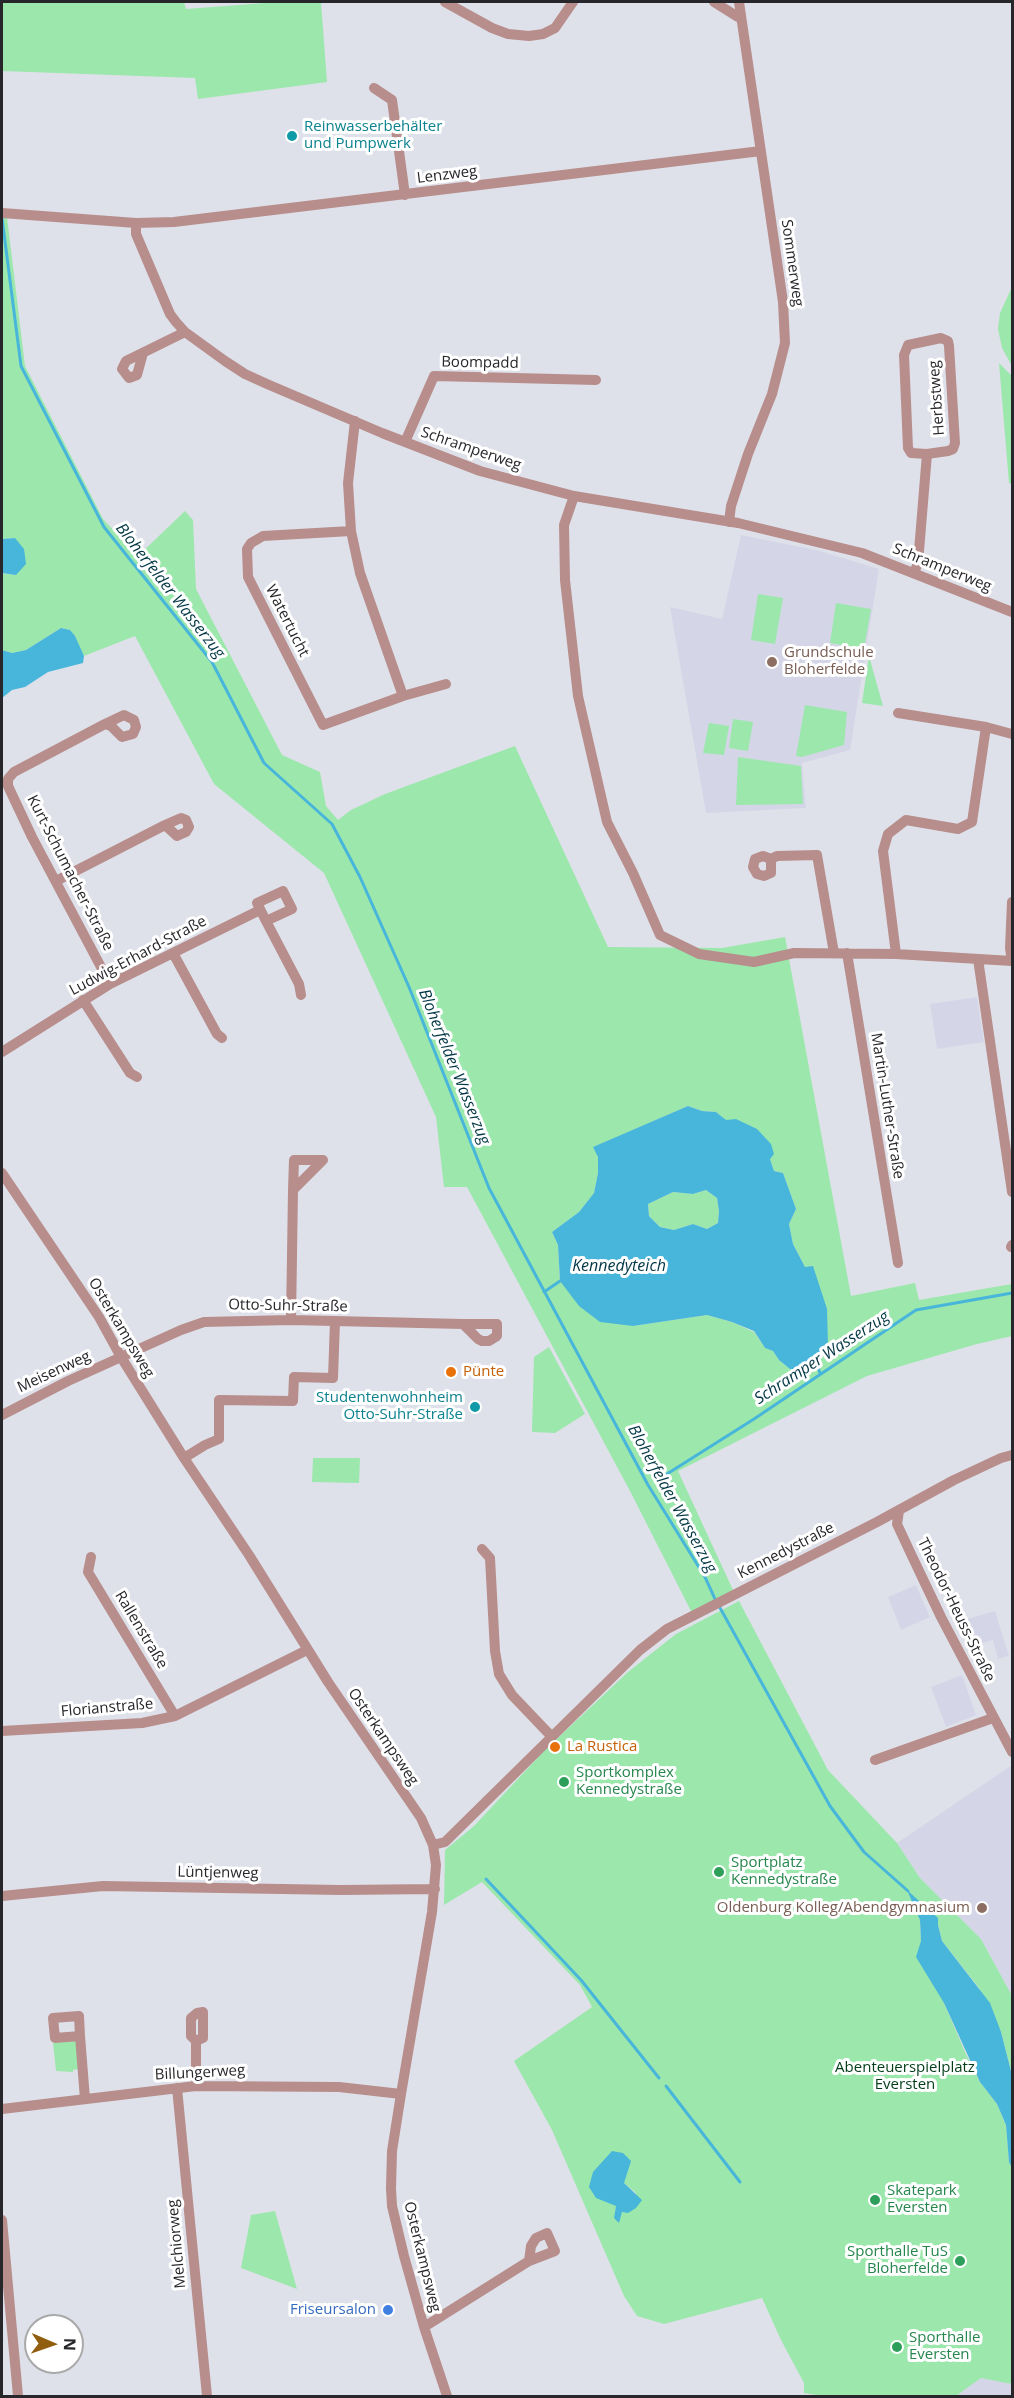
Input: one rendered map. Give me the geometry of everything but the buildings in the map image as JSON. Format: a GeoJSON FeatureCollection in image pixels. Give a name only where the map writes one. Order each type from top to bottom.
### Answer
{"type":"FeatureCollection","features":[{"type":"Feature","properties":{"kind":"street"},"geometry":{"type":"LineString","coordinates":[[446,2],[492,28],[508,34],[529,36],[543,34],[555,28],[573,2]]}},
{"type":"Feature","properties":{"kind":"street"},"geometry":{"type":"LineString","coordinates":[[714,2],[738,17],[741,16]]}},
{"type":"Feature","properties":{"kind":"street","name":"Sommerweg"},"geometry":{"type":"LineString","coordinates":[[729,522],[731,506],[748,454],[772,394],[785,343],[783,302],[739,2]]}},
{"type":"Feature","properties":{"kind":"street"},"geometry":{"type":"LineString","coordinates":[[374,88],[393,100],[405,195]]}},
{"type":"Feature","properties":{"kind":"street","name":"Lenzweg"},"geometry":{"type":"LineString","coordinates":[[136,223],[174,222],[761,150]]}},
{"type":"Feature","properties":{"kind":"street"},"geometry":{"type":"LineString","coordinates":[[2,213],[136,223]]}},
{"type":"Feature","properties":{"kind":"street","name":"Schramperweg"},"geometry":{"type":"LineString","coordinates":[[136,223],[136,234],[170,314],[185,332],[245,374],[405,442],[480,471],[574,496],[729,522],[862,553],[1012,612]]}},
{"type":"Feature","properties":{"kind":"street"},"geometry":{"type":"LineString","coordinates":[[144,353],[185,332]]}},
{"type":"Feature","properties":{"kind":"street","name":"Herbstweg"},"geometry":{"type":"LineString","coordinates":[[941,338],[948,341],[949,346],[955,443],[948,451],[927,454],[911,453],[908,448],[904,355],[908,345],[941,338]]}},
{"type":"Feature","properties":{"kind":"street","name":"Boompadd"},"geometry":{"type":"LineString","coordinates":[[405,442],[434,376],[596,380]]}},
{"type":"Feature","properties":{"kind":"street"},"geometry":{"type":"LineString","coordinates":[[355,421],[348,483],[351,531],[360,573],[403,696]]}},
{"type":"Feature","properties":{"kind":"street","name":"Herbstweg"},"geometry":{"type":"LineString","coordinates":[[914,573],[918,563],[927,454]]}},
{"type":"Feature","properties":{"kind":"street"},"geometry":{"type":"LineString","coordinates":[[574,496],[564,525],[565,580],[578,696],[607,822],[633,873],[660,935],[699,954],[754,962],[795,953],[896,954],[1012,961],[1010,948],[1012,902]]}},
{"type":"Feature","properties":{"kind":"street","name":"Watertucht"},"geometry":{"type":"LineString","coordinates":[[351,531],[263,536],[251,543],[247,549],[248,577],[323,725],[403,696],[446,684]]}},
{"type":"Feature","properties":{"kind":"street"},"geometry":{"type":"LineString","coordinates":[[898,713],[986,727],[1012,735]]}},
{"type":"Feature","properties":{"kind":"street","name":"Kurt-Schumacher-Straße"},"geometry":{"type":"LineString","coordinates":[[105,724],[14,772],[8,779],[8,786],[110,984]]}},
{"type":"Feature","properties":{"kind":"street"},"geometry":{"type":"LineString","coordinates":[[896,954],[882,851],[888,834],[906,820],[958,829],[972,822],[986,727]]}},
{"type":"Feature","properties":{"kind":"street"},"geometry":{"type":"LineString","coordinates":[[56,881],[165,825]]}},
{"type":"Feature","properties":{"kind":"street"},"geometry":{"type":"LineString","coordinates":[[771,859],[777,856],[817,855],[834,954]]}},
{"type":"Feature","properties":{"kind":"street","name":"Ludwig-Erhard-Straße"},"geometry":{"type":"LineString","coordinates":[[2,1052],[110,984],[260,910],[257,903],[283,891],[292,909],[266,921]]}},
{"type":"Feature","properties":{"kind":"street"},"geometry":{"type":"LineString","coordinates":[[260,910],[299,984],[301,995]]}},
{"type":"Feature","properties":{"kind":"street"},"geometry":{"type":"LineString","coordinates":[[173,952],[217,1034],[222,1038]]}},
{"type":"Feature","properties":{"kind":"street","name":"Martin-Luther-Straße"},"geometry":{"type":"LineString","coordinates":[[847,953],[898,1263]]}},
{"type":"Feature","properties":{"kind":"street"},"geometry":{"type":"LineString","coordinates":[[978,959],[1012,1192]]}},
{"type":"Feature","properties":{"kind":"street"},"geometry":{"type":"LineString","coordinates":[[83,1000],[130,1073],[137,1077]]}},
{"type":"Feature","properties":{"kind":"street","name":"Osterkampsweg"},"geometry":{"type":"LineString","coordinates":[[2,1173],[99,1317],[121,1358],[249,1555],[307,1650],[421,1818],[433,1845],[436,1865],[435,1889],[391,2166],[392,2206],[424,2327],[447,2397]]}},
{"type":"Feature","properties":{"kind":"street"},"geometry":{"type":"LineString","coordinates":[[291,1320],[293,1190]]}},
{"type":"Feature","properties":{"kind":"street","name":"Otto-Suhr-Straße"},"geometry":{"type":"LineString","coordinates":[[121,1358],[181,1329],[204,1322],[291,1320],[462,1324]]}},
{"type":"Feature","properties":{"kind":"street"},"geometry":{"type":"LineString","coordinates":[[184,1458],[205,1444],[219,1439],[219,1400],[292,1401],[294,1377],[333,1378],[335,1321]]}},
{"type":"Feature","properties":{"kind":"street","name":"Meisenweg"},"geometry":{"type":"LineString","coordinates":[[2,1415],[68,1381],[121,1358]]}},
{"type":"Feature","properties":{"kind":"street","name":"Kennedystraße"},"geometry":{"type":"LineString","coordinates":[[433,1845],[445,1842],[640,1650],[667,1629],[976,1469],[1012,1455]]}},
{"type":"Feature","properties":{"kind":"street","name":"Theodor-Heuss-Straße"},"geometry":{"type":"LineString","coordinates":[[898,1511],[897,1524],[910,1554],[1012,1752]]}},
{"type":"Feature","properties":{"kind":"street"},"geometry":{"type":"LineString","coordinates":[[482,1549],[490,1558],[493,1632],[499,1674],[512,1695],[552,1737]]}},
{"type":"Feature","properties":{"kind":"street","name":"Rallenstraße"},"geometry":{"type":"LineString","coordinates":[[91,1557],[88,1572],[175,1716]]}},
{"type":"Feature","properties":{"kind":"street","name":"Florianstraße"},"geometry":{"type":"LineString","coordinates":[[2,1731],[142,1723],[175,1716],[307,1650]]}},
{"type":"Feature","properties":{"kind":"street"},"geometry":{"type":"LineString","coordinates":[[875,1760],[993,1718]]}},
{"type":"Feature","properties":{"kind":"street","name":"Lüntjenweg"},"geometry":{"type":"LineString","coordinates":[[2,1896],[53,1889],[103,1886],[341,1890],[435,1889]]}},
{"type":"Feature","properties":{"kind":"street"},"geometry":{"type":"LineString","coordinates":[[80,2036],[85,2099]]}},
{"type":"Feature","properties":{"kind":"street"},"geometry":{"type":"LineString","coordinates":[[196,2041],[196,2086]]}},
{"type":"Feature","properties":{"kind":"street","name":"Billungerweg"},"geometry":{"type":"LineString","coordinates":[[2,2109],[196,2086],[339,2087],[401,2094]]}},
{"type":"Feature","properties":{"kind":"street","name":"Melchiorweg"},"geometry":{"type":"LineString","coordinates":[[177,2088],[207,2397]]}},
{"type":"Feature","properties":{"kind":"street"},"geometry":{"type":"LineString","coordinates":[[2,2220],[4,2267],[18,2397]]}},
{"type":"Feature","properties":{"kind":"street"},"geometry":{"type":"LineString","coordinates":[[424,2327],[529,2261]]}},
{"type":"Feature","properties":{"kind":"shaded area","name":"Grundschule Bloherfelde"},"geometry":{"type":"Polygon","coordinates":[[[741,535],[820,551],[879,569],[850,750],[802,763],[806,808],[706,813],[670,607],[722,619],[741,535]]]}},
{"type":"Feature","properties":{"kind":"shaded area"},"geometry":{"type":"Polygon","coordinates":[[[977,997],[984,1042],[937,1049],[930,1004],[977,997]]]}},
{"type":"Feature","properties":{"kind":"shaded area"},"geometry":{"type":"Polygon","coordinates":[[[916,1585],[930,1617],[901,1630],[888,1597],[916,1585]]]}},
{"type":"Feature","properties":{"kind":"shaded area"},"geometry":{"type":"Polygon","coordinates":[[[995,1611],[1009,1656],[998,1659],[993,1640],[975,1645],[967,1619],[995,1611]]]}},
{"type":"Feature","properties":{"kind":"shaded area"},"geometry":{"type":"Polygon","coordinates":[[[962,1675],[976,1715],[946,1727],[931,1687],[962,1675]]]}},
{"type":"Feature","properties":{"kind":"shaded area","name":"Oldenburg Kolleg/Abendgymnasium"},"geometry":{"type":"Polygon","coordinates":[[[1012,1765],[1011,1994],[981,1939],[920,1878],[897,1843],[1012,1765]]]}},
{"type":"Feature","properties":{"kind":"shaded area"},"geometry":{"type":"Polygon","coordinates":[[[981,2377],[1012,2384],[1012,2396],[956,2396],[981,2377]]]}},
{"type":"Feature","properties":{"kind":"green space"},"geometry":{"type":"Polygon","coordinates":[[[2,2],[184,2],[186,9],[278,2],[321,2],[327,82],[198,99],[195,78],[2,71],[2,2]]]}},
{"type":"Feature","properties":{"kind":"green space"},"geometry":{"type":"Polygon","coordinates":[[[7,217],[25,366],[103,519],[138,556],[185,511],[193,520],[196,589],[282,755],[320,772],[326,806],[338,820],[351,810],[385,794],[515,746],[608,947],[722,948],[785,937],[851,1296],[915,1283],[919,1300],[1012,1284],[1012,1336],[867,1376],[678,1471],[733,1590],[692,1613],[630,1491],[467,1187],[444,1187],[436,1117],[324,873],[214,784],[135,636],[84,656],[70,630],[61,628],[26,650],[12,653],[2,650],[2,573],[16,575],[15,538],[2,539],[2,218],[7,217]],[[688,1106],[594,1147],[598,1157],[598,1173],[594,1193],[579,1212],[552,1232],[558,1245],[560,1281],[633,1326],[707,1315],[732,1322],[754,1332],[765,1348],[773,1351],[779,1360],[790,1369],[800,1369],[805,1267],[793,1244],[789,1224],[796,1209],[783,1173],[774,1171],[770,1159],[716,1112],[702,1111],[688,1106]]]}},
{"type":"Feature","properties":{"kind":"green space"},"geometry":{"type":"Polygon","coordinates":[[[1012,287],[1012,366],[1002,348],[998,329],[1000,313],[1012,287]]]}},
{"type":"Feature","properties":{"kind":"green space"},"geometry":{"type":"Polygon","coordinates":[[[999,363],[1012,376],[1012,484],[1009,483],[999,363]]]}},
{"type":"Feature","properties":{"kind":"green space"},"geometry":{"type":"Polygon","coordinates":[[[758,594],[783,598],[775,644],[751,640],[758,594]]]}},
{"type":"Feature","properties":{"kind":"green space"},"geometry":{"type":"Polygon","coordinates":[[[836,603],[871,609],[864,649],[830,643],[836,603]]]}},
{"type":"Feature","properties":{"kind":"green space"},"geometry":{"type":"Polygon","coordinates":[[[869,656],[883,706],[862,703],[869,656]]]}},
{"type":"Feature","properties":{"kind":"green space"},"geometry":{"type":"Polygon","coordinates":[[[805,705],[847,712],[844,745],[802,757],[796,756],[805,705]]]}},
{"type":"Feature","properties":{"kind":"green space"},"geometry":{"type":"Polygon","coordinates":[[[733,719],[753,722],[748,751],[729,748],[733,719]]]}},
{"type":"Feature","properties":{"kind":"green space"},"geometry":{"type":"Polygon","coordinates":[[[709,723],[729,726],[724,755],[703,753],[709,723]]]}},
{"type":"Feature","properties":{"kind":"green space"},"geometry":{"type":"Polygon","coordinates":[[[738,757],[801,766],[803,804],[736,805],[738,757]]]}},
{"type":"Feature","properties":{"kind":"green space"},"geometry":{"type":"Polygon","coordinates":[[[706,1190],[717,1198],[719,1211],[718,1223],[707,1229],[693,1224],[674,1230],[660,1227],[649,1216],[648,1204],[673,1192],[693,1194],[706,1190]]]}},
{"type":"Feature","properties":{"kind":"green space"},"geometry":{"type":"Polygon","coordinates":[[[549,1347],[585,1414],[555,1433],[532,1432],[534,1357],[549,1347]]]}},
{"type":"Feature","properties":{"kind":"green space"},"geometry":{"type":"Polygon","coordinates":[[[313,1458],[360,1458],[359,1483],[312,1482],[313,1458]]]}},
{"type":"Feature","properties":{"kind":"green space","name":"Abenteuerspielplatz Eversten"},"geometry":{"type":"Polygon","coordinates":[[[739,1601],[828,1770],[897,1843],[920,1878],[981,1939],[1012,1994],[1012,2075],[1001,2032],[979,1988],[942,1941],[938,1925],[920,1920],[921,1941],[944,2003],[980,2082],[997,2104],[1006,2125],[1009,2161],[1012,2168],[1012,2384],[981,2378],[956,2396],[823,2396],[804,2393],[804,2383],[762,2298],[664,2324],[637,2316],[624,2296],[552,2130],[514,2061],[592,2007],[580,1985],[482,1882],[444,1905],[445,1850],[474,1826],[544,1751],[628,1672],[676,1634],[739,1601]],[[624,2183],[605,2200],[617,2206],[615,2211],[619,2222],[619,2217],[636,2193],[624,2183]]]}},
{"type":"Feature","properties":{"kind":"green space"},"geometry":{"type":"Polygon","coordinates":[[[76,2041],[79,2069],[73,2072],[56,2071],[53,2043],[76,2041]]]}},
{"type":"Feature","properties":{"kind":"green space"},"geometry":{"type":"Polygon","coordinates":[[[275,2211],[297,2289],[241,2268],[251,2215],[275,2211]]]}},
{"type":"Feature","properties":{"kind":"water"},"geometry":{"type":"Polygon","coordinates":[[[15,538],[24,549],[26,564],[16,575],[2,573],[2,539],[15,538]]]}},
{"type":"Feature","properties":{"kind":"water"},"geometry":{"type":"Polygon","coordinates":[[[61,628],[70,630],[75,636],[84,656],[83,663],[48,672],[25,687],[12,690],[2,698],[2,650],[12,653],[26,650],[61,628]]]}},
{"type":"Feature","properties":{"kind":"water","name":"Kennedyteich"},"geometry":{"type":"Polygon","coordinates":[[[688,1106],[702,1111],[716,1112],[726,1120],[736,1119],[757,1129],[771,1144],[774,1154],[770,1159],[774,1171],[783,1173],[796,1209],[789,1224],[793,1244],[805,1267],[813,1266],[827,1309],[828,1345],[800,1369],[790,1369],[779,1360],[773,1351],[765,1348],[754,1331],[732,1322],[707,1315],[633,1326],[600,1322],[579,1306],[560,1281],[558,1245],[552,1232],[579,1212],[594,1193],[598,1157],[593,1147],[688,1106]],[[706,1190],[693,1194],[673,1192],[648,1204],[649,1216],[660,1227],[674,1230],[693,1224],[707,1229],[718,1223],[717,1198],[706,1190]]]}},
{"type":"Feature","properties":{"kind":"water"},"geometry":{"type":"Polygon","coordinates":[[[907,1890],[938,1918],[942,1941],[990,2003],[1001,2032],[1012,2075],[1012,2168],[1009,2162],[1006,2125],[997,2104],[980,2082],[944,2003],[916,1957],[921,1941],[920,1920],[907,1890]]]}},
{"type":"Feature","properties":{"kind":"water"},"geometry":{"type":"Polygon","coordinates":[[[612,2151],[623,2153],[631,2161],[624,2183],[642,2200],[628,2213],[622,2212],[619,2223],[614,2218],[616,2206],[596,2198],[589,2187],[593,2172],[612,2151]]]}},
{"type":"Feature","properties":{"kind":"waterway","name":"Bloherfelder Wasserzug"},"geometry":{"type":"LineString","coordinates":[[2,218],[21,366],[104,527],[212,662],[264,763],[332,824],[360,877],[409,987],[489,1188],[648,1485],[705,1577],[716,1601]]}},
{"type":"Feature","properties":{"kind":"waterway"},"geometry":{"type":"LineString","coordinates":[[544,1292],[560,1281]]}},
{"type":"Feature","properties":{"kind":"waterway","name":"Schramper Wasserzug"},"geometry":{"type":"LineString","coordinates":[[659,1479],[754,1419],[916,1310],[1012,1293]]}},
{"type":"Feature","properties":{"kind":"waterway"},"geometry":{"type":"LineString","coordinates":[[814,1357],[820,1373]]}},
{"type":"Feature","properties":{"kind":"waterway","name":"Bloherfelder Wasserzug"},"geometry":{"type":"LineString","coordinates":[[719,1606],[830,1806],[864,1852],[908,1891]]}},
{"type":"Feature","properties":{"kind":"waterway"},"geometry":{"type":"LineString","coordinates":[[486,1879],[581,1980],[659,2078]]}},
{"type":"Feature","properties":{"kind":"waterway"},"geometry":{"type":"LineString","coordinates":[[666,2086],[740,2182]]}},
{"type":"Feature","properties":{"kind":"place","name":"Reinwasserbehälter und Pumpwerk"},"geometry":{"type":"Point","coordinates":[292,136]}},
{"type":"Feature","properties":{"kind":"place","name":"Grundschule Bloherfelde"},"geometry":{"type":"Point","coordinates":[772,662]}},
{"type":"Feature","properties":{"kind":"place","name":"Pünte"},"geometry":{"type":"Point","coordinates":[451,1372]}},
{"type":"Feature","properties":{"kind":"place","name":"Studentenwohnheim Otto-Suhr-Straße"},"geometry":{"type":"Point","coordinates":[475,1407]}},
{"type":"Feature","properties":{"kind":"place","name":"La Rustica"},"geometry":{"type":"Point","coordinates":[555,1747]}},
{"type":"Feature","properties":{"kind":"place","name":"Sportkomplex Kennedystraße"},"geometry":{"type":"Point","coordinates":[564,1782]}},
{"type":"Feature","properties":{"kind":"place","name":"Sportplatz Kennedystraße"},"geometry":{"type":"Point","coordinates":[719,1872]}},
{"type":"Feature","properties":{"kind":"place","name":"Oldenburg Kolleg/Abendgymnasium"},"geometry":{"type":"Point","coordinates":[982,1908]}},
{"type":"Feature","properties":{"kind":"place","name":"Skatepark Eversten"},"geometry":{"type":"Point","coordinates":[875,2200]}},
{"type":"Feature","properties":{"kind":"place","name":"Sporthalle TuS Bloherfelde"},"geometry":{"type":"Point","coordinates":[960,2261]}},
{"type":"Feature","properties":{"kind":"place","name":"Friseursalon"},"geometry":{"type":"Point","coordinates":[388,2310]}},
{"type":"Feature","properties":{"kind":"place","name":"Sporthalle Eversten"},"geometry":{"type":"Point","coordinates":[897,2347]}}]}
